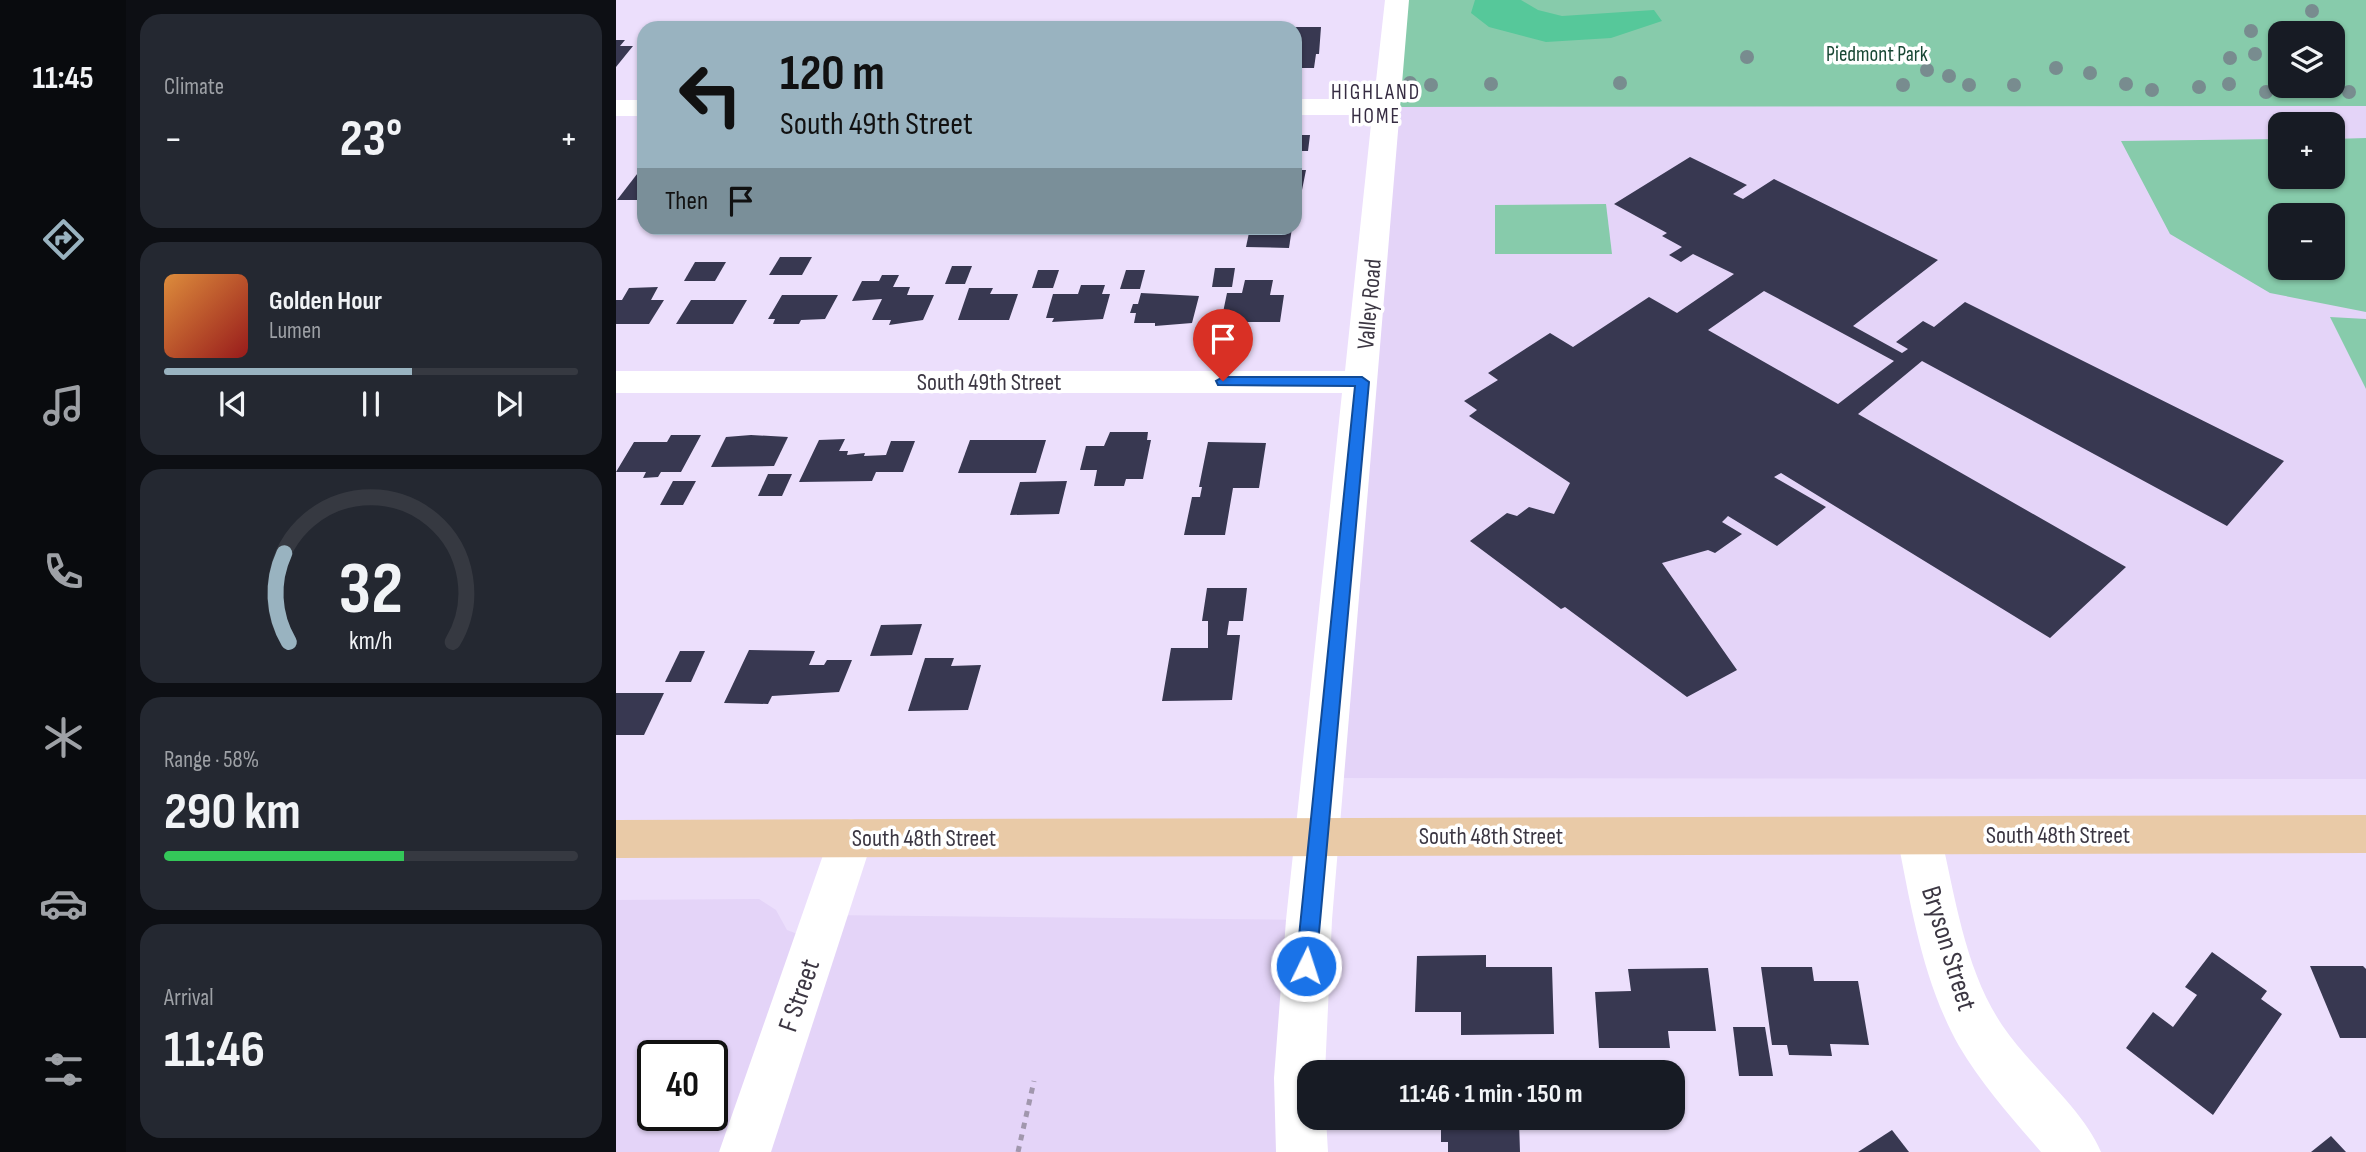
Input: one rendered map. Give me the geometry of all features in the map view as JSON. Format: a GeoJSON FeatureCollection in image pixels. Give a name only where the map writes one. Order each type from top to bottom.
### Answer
{"type":"FeatureCollection","features":[{"type":"Feature","properties":{"kind":"main road","name":"South 48th Street"},"geometry":{"type":"LineString","coordinates":[[616,839],[2366,834]]}},
{"type":"Feature","properties":{"kind":"street","name":"Valley Road"},"geometry":{"type":"LineString","coordinates":[[1302,1152],[1299,1078],[1318,838],[1397,0]]}},
{"type":"Feature","properties":{"kind":"street"},"geometry":{"type":"LineString","coordinates":[[1302,107],[1387,107]]}},
{"type":"Feature","properties":{"kind":"street"},"geometry":{"type":"LineString","coordinates":[[616,108],[637,108]]}},
{"type":"Feature","properties":{"kind":"street","name":"South 49th Street"},"geometry":{"type":"LineString","coordinates":[[616,382],[1362,382]]}},
{"type":"Feature","properties":{"kind":"street","name":"Bryson Street"},"geometry":{"type":"LineString","coordinates":[[1919,836],[1943,940],[1966,1007],[1996,1057],[2075,1152]]}},
{"type":"Feature","properties":{"kind":"street","name":"F Street"},"geometry":{"type":"LineString","coordinates":[[745,1152],[851,838]]}},
{"type":"Feature","properties":{"kind":"path"},"geometry":{"type":"LineString","coordinates":[[1018,1152],[1034,1081]]}},
{"type":"Feature","properties":{"kind":"shaded area"},"geometry":{"type":"Polygon","coordinates":[[[2366,106],[2366,779],[1323,778],[1387,107],[2366,106]]]}},
{"type":"Feature","properties":{"kind":"shaded area"},"geometry":{"type":"Polygon","coordinates":[[[759,899],[776,910],[787,930],[816,941],[826,915],[1309,920],[1305,1060],[1297,1060],[1297,1130],[1303,1130],[1302,1152],[616,1152],[616,900],[759,899]]]}},
{"type":"Feature","properties":{"kind":"green space","name":"Piedmont Park"},"geometry":{"type":"Polygon","coordinates":[[[1397,0],[2366,0],[2366,106],[1387,107],[1397,0]]]}},
{"type":"Feature","properties":{"kind":"green space"},"geometry":{"type":"Polygon","coordinates":[[[1475,0],[1521,0],[1538,10],[1562,16],[1654,10],[1662,21],[1611,38],[1546,42],[1489,27],[1471,13],[1475,0]]]}},
{"type":"Feature","properties":{"kind":"green space"},"geometry":{"type":"Polygon","coordinates":[[[2366,138],[2366,312],[2270,293],[2170,234],[2121,141],[2268,139],[2268,189],[2345,189],[2345,139],[2366,138]]]}},
{"type":"Feature","properties":{"kind":"green space"},"geometry":{"type":"Polygon","coordinates":[[[1606,204],[1612,254],[1495,254],[1495,205],[1606,204]]]}},
{"type":"Feature","properties":{"kind":"green space"},"geometry":{"type":"Polygon","coordinates":[[[2330,317],[2366,319],[2366,389],[2330,317]]]}},
{"type":"Feature","properties":{"kind":"building"},"geometry":{"type":"Polygon","coordinates":[[[1302,27],[1321,27],[1319,54],[1316,54],[1314,68],[1302,68],[1302,27]]]}},
{"type":"Feature","properties":{"kind":"building"},"geometry":{"type":"Polygon","coordinates":[[[616,40],[625,40],[620,46],[633,46],[616,67],[616,40]]]}},
{"type":"Feature","properties":{"kind":"building"},"geometry":{"type":"Polygon","coordinates":[[[1302,135],[1310,135],[1308,151],[1302,151],[1302,135]]]}},
{"type":"Feature","properties":{"kind":"building"},"geometry":{"type":"Polygon","coordinates":[[[1690,157],[1747,185],[1733,194],[1743,199],[1774,179],[1938,260],[1853,326],[1902,353],[1908,349],[1896,342],[1923,321],[1934,327],[1965,302],[2284,461],[2227,526],[1922,361],[1858,414],[2126,567],[2050,638],[1781,473],[1774,477],[1826,507],[1777,546],[1728,516],[1722,522],[1742,534],[1715,553],[1708,550],[1662,563],[1737,670],[1687,697],[1470,541],[1507,513],[1517,516],[1529,507],[1554,514],[1570,483],[1469,416],[1477,410],[1464,401],[1498,380],[1488,373],[1550,333],[1573,347],[1649,297],[1677,313],[1734,274],[1693,254],[1681,262],[1669,255],[1682,247],[1662,236],[1667,233],[1614,204],[1690,157]],[[1764,291],[1708,330],[1838,404],[1894,361],[1764,291]]]}},
{"type":"Feature","properties":{"kind":"building"},"geometry":{"type":"Polygon","coordinates":[[[1302,170],[1306,170],[1302,190],[1302,170]]]}},
{"type":"Feature","properties":{"kind":"building"},"geometry":{"type":"Polygon","coordinates":[[[637,174],[637,200],[617,200],[637,174]]]}},
{"type":"Feature","properties":{"kind":"building"},"geometry":{"type":"Polygon","coordinates":[[[1249,235],[1291,235],[1289,248],[1246,247],[1249,235]]]}},
{"type":"Feature","properties":{"kind":"building"},"geometry":{"type":"Polygon","coordinates":[[[780,257],[812,257],[802,275],[769,275],[780,257]]]}},
{"type":"Feature","properties":{"kind":"building"},"geometry":{"type":"Polygon","coordinates":[[[695,262],[726,262],[715,281],[684,281],[695,262]]]}},
{"type":"Feature","properties":{"kind":"building"},"geometry":{"type":"Polygon","coordinates":[[[952,266],[972,266],[965,284],[945,284],[952,266]]]}},
{"type":"Feature","properties":{"kind":"building"},"geometry":{"type":"Polygon","coordinates":[[[1215,268],[1235,268],[1232,287],[1212,287],[1215,268]]]}},
{"type":"Feature","properties":{"kind":"building"},"geometry":{"type":"Polygon","coordinates":[[[1038,270],[1059,270],[1053,288],[1032,288],[1038,270]]]}},
{"type":"Feature","properties":{"kind":"building"},"geometry":{"type":"Polygon","coordinates":[[[1126,270],[1145,270],[1140,289],[1120,289],[1126,270]]]}},
{"type":"Feature","properties":{"kind":"building"},"geometry":{"type":"Polygon","coordinates":[[[882,275],[899,275],[893,287],[910,287],[907,295],[934,295],[923,320],[889,325],[891,320],[872,320],[882,299],[852,301],[862,281],[879,281],[882,275]]]}},
{"type":"Feature","properties":{"kind":"building"},"geometry":{"type":"Polygon","coordinates":[[[1245,280],[1273,280],[1270,295],[1284,295],[1280,322],[1221,322],[1227,293],[1242,293],[1245,280]]]}},
{"type":"Feature","properties":{"kind":"building"},"geometry":{"type":"Polygon","coordinates":[[[1081,285],[1105,285],[1102,294],[1110,294],[1103,319],[1052,322],[1054,318],[1046,318],[1053,294],[1078,294],[1081,285]]]}},
{"type":"Feature","properties":{"kind":"building"},"geometry":{"type":"Polygon","coordinates":[[[658,287],[651,300],[664,300],[649,324],[616,324],[616,300],[622,300],[629,288],[658,287]]]}},
{"type":"Feature","properties":{"kind":"building"},"geometry":{"type":"Polygon","coordinates":[[[969,288],[993,288],[990,294],[1018,294],[1009,320],[958,320],[969,288]]]}},
{"type":"Feature","properties":{"kind":"building"},"geometry":{"type":"Polygon","coordinates":[[[1141,293],[1199,296],[1192,323],[1155,326],[1155,323],[1134,323],[1136,313],[1130,313],[1133,304],[1138,304],[1141,293]]]}},
{"type":"Feature","properties":{"kind":"building"},"geometry":{"type":"Polygon","coordinates":[[[782,295],[838,295],[825,319],[801,320],[799,324],[773,324],[775,319],[768,319],[782,295]]]}},
{"type":"Feature","properties":{"kind":"building"},"geometry":{"type":"Polygon","coordinates":[[[691,300],[747,300],[733,324],[676,324],[691,300]]]}},
{"type":"Feature","properties":{"kind":"building"},"geometry":{"type":"Polygon","coordinates":[[[1110,432],[1148,432],[1147,440],[1151,440],[1143,479],[1126,479],[1124,486],[1094,486],[1097,470],[1080,470],[1086,446],[1104,446],[1110,432]]]}},
{"type":"Feature","properties":{"kind":"building"},"geometry":{"type":"Polygon","coordinates":[[[671,435],[701,435],[681,472],[661,472],[658,477],[643,478],[646,472],[616,472],[634,442],[667,442],[671,435]]]}},
{"type":"Feature","properties":{"kind":"building"},"geometry":{"type":"Polygon","coordinates":[[[726,437],[788,437],[774,466],[711,467],[726,437]]]}},
{"type":"Feature","properties":{"kind":"building"},"geometry":{"type":"Polygon","coordinates":[[[845,439],[839,451],[848,451],[847,455],[865,453],[864,456],[886,455],[891,441],[915,441],[903,472],[876,472],[872,481],[799,482],[819,440],[845,439]]]}},
{"type":"Feature","properties":{"kind":"building"},"geometry":{"type":"Polygon","coordinates":[[[970,440],[1046,440],[1036,473],[958,473],[970,440]]]}},
{"type":"Feature","properties":{"kind":"building"},"geometry":{"type":"Polygon","coordinates":[[[1208,442],[1266,443],[1259,488],[1233,488],[1225,535],[1184,535],[1192,497],[1200,497],[1202,487],[1199,487],[1208,442]]]}},
{"type":"Feature","properties":{"kind":"building"},"geometry":{"type":"Polygon","coordinates":[[[768,474],[792,474],[782,496],[758,496],[768,474]]]}},
{"type":"Feature","properties":{"kind":"building"},"geometry":{"type":"Polygon","coordinates":[[[673,481],[696,481],[683,505],[660,505],[673,481]]]}},
{"type":"Feature","properties":{"kind":"building"},"geometry":{"type":"Polygon","coordinates":[[[1067,481],[1059,514],[1010,515],[1020,482],[1067,481]]]}},
{"type":"Feature","properties":{"kind":"building"},"geometry":{"type":"Polygon","coordinates":[[[1207,588],[1247,588],[1243,621],[1229,621],[1227,635],[1240,635],[1232,700],[1162,701],[1171,648],[1208,648],[1208,621],[1202,621],[1207,588]]]}},
{"type":"Feature","properties":{"kind":"building"},"geometry":{"type":"Polygon","coordinates":[[[922,624],[912,655],[870,656],[881,625],[922,624]]]}},
{"type":"Feature","properties":{"kind":"building"},"geometry":{"type":"Polygon","coordinates":[[[749,650],[815,651],[809,665],[824,665],[827,660],[852,660],[839,692],[772,696],[768,704],[724,703],[749,650]]]}},
{"type":"Feature","properties":{"kind":"building"},"geometry":{"type":"Polygon","coordinates":[[[680,651],[705,651],[691,682],[665,682],[680,651]]]}},
{"type":"Feature","properties":{"kind":"building"},"geometry":{"type":"Polygon","coordinates":[[[925,658],[954,658],[951,666],[981,665],[968,710],[908,711],[925,658]]]}},
{"type":"Feature","properties":{"kind":"building"},"geometry":{"type":"Polygon","coordinates":[[[616,693],[664,693],[644,735],[616,735],[616,693]]]}},
{"type":"Feature","properties":{"kind":"building"},"geometry":{"type":"Polygon","coordinates":[[[2212,952],[2267,991],[2261,999],[2282,1014],[2213,1115],[2126,1048],[2153,1012],[2173,1027],[2197,995],[2185,987],[2212,952]]]}},
{"type":"Feature","properties":{"kind":"building"},"geometry":{"type":"Polygon","coordinates":[[[1486,955],[1486,967],[1552,967],[1554,1034],[1461,1035],[1461,1012],[1415,1012],[1417,956],[1486,955]]]}},
{"type":"Feature","properties":{"kind":"building"},"geometry":{"type":"Polygon","coordinates":[[[2310,966],[2363,966],[2366,969],[2366,1038],[2340,1038],[2310,966]]]}},
{"type":"Feature","properties":{"kind":"building"},"geometry":{"type":"Polygon","coordinates":[[[1761,967],[1812,967],[1814,981],[1858,981],[1869,1045],[1830,1044],[1832,1056],[1789,1055],[1787,1045],[1772,1045],[1761,967]]]}},
{"type":"Feature","properties":{"kind":"building"},"geometry":{"type":"Polygon","coordinates":[[[1708,968],[1716,1031],[1668,1031],[1670,1048],[1599,1048],[1595,992],[1631,991],[1628,969],[1708,968]]]}},
{"type":"Feature","properties":{"kind":"building"},"geometry":{"type":"Polygon","coordinates":[[[1733,1027],[1765,1027],[1773,1076],[1739,1076],[1733,1027]]]}},
{"type":"Feature","properties":{"kind":"building"},"geometry":{"type":"Polygon","coordinates":[[[1441,1130],[1519,1130],[1520,1152],[1448,1152],[1448,1142],[1441,1142],[1441,1130]]]}},
{"type":"Feature","properties":{"kind":"building"},"geometry":{"type":"Polygon","coordinates":[[[1892,1130],[1909,1152],[1858,1152],[1892,1130]]]}},
{"type":"Feature","properties":{"kind":"building"},"geometry":{"type":"Polygon","coordinates":[[[2331,1136],[2346,1152],[2311,1152],[2331,1136]]]}},
{"type":"Feature","properties":{"kind":"district","name":"HIGHLAND HOME"},"geometry":{"type":"Point","coordinates":[1376,104]}},
{"type":"Feature","properties":{"kind":"route"},"geometry":{"type":"LineString","coordinates":[[1223,381],[1362,382],[1306,966]]}}]}
